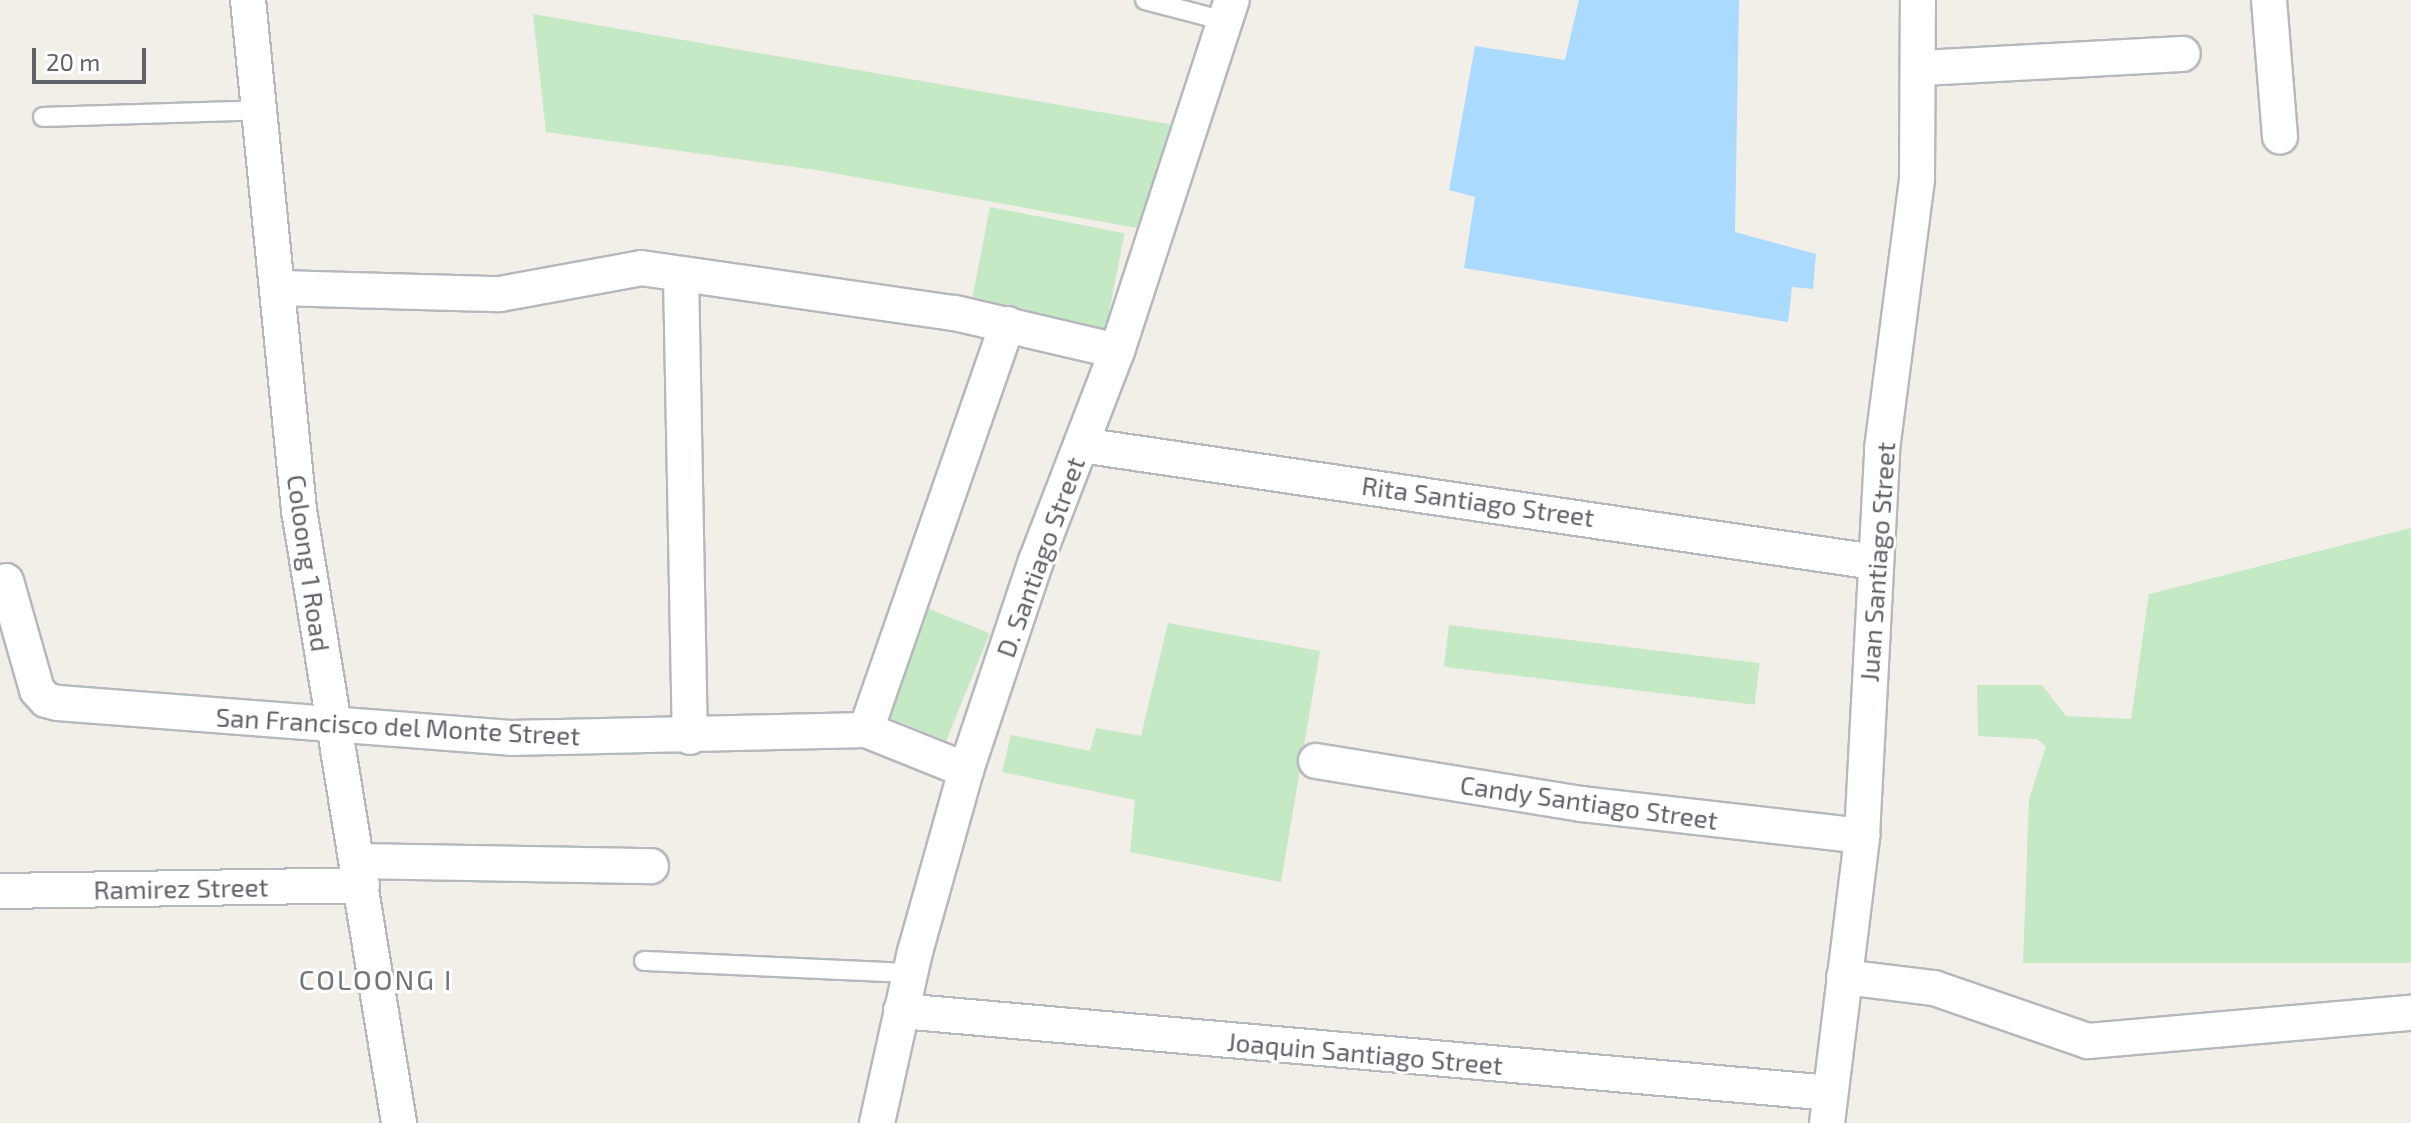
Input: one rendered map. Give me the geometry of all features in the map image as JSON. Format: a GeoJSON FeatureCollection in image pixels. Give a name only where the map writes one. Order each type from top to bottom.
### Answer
{"type":"FeatureCollection","features":[{"type":"Feature","properties":{"kind":"street","name":"Coloong 1 Road"},"geometry":{"type":"LineString","coordinates":[[248,0],[299,510],[399,1123]]}},
{"type":"Feature","properties":{"kind":"street","name":"Juan Santiago Street"},"geometry":{"type":"LineString","coordinates":[[1828,1108],[1862,836],[1882,449],[1917,178],[1921,68],[1918,0]]}},
{"type":"Feature","properties":{"kind":"street"},"geometry":{"type":"LineString","coordinates":[[2269,0],[2280,137]]}},
{"type":"Feature","properties":{"kind":"street","name":"D. Santiago Street"},"geometry":{"type":"LineString","coordinates":[[877,1123],[892,1072],[910,973],[966,770],[1117,351],[1229,11]]}},
{"type":"Feature","properties":{"kind":"street"},"geometry":{"type":"LineString","coordinates":[[1921,68],[2183,54]]}},
{"type":"Feature","properties":{"kind":"street"},"geometry":{"type":"LineString","coordinates":[[279,288],[500,294],[641,268],[1007,324],[1117,351]]}},
{"type":"Feature","properties":{"kind":"street"},"geometry":{"type":"LineString","coordinates":[[681,274],[690,737]]}},
{"type":"Feature","properties":{"kind":"street"},"geometry":{"type":"LineString","coordinates":[[866,730],[1007,324]]}},
{"type":"Feature","properties":{"kind":"street","name":"Rita Santiago Street"},"geometry":{"type":"LineString","coordinates":[[1081,445],[1874,562]]}},
{"type":"Feature","properties":{"kind":"street","name":"San Francisco del Monte Street"},"geometry":{"type":"LineString","coordinates":[[6,581],[37,690],[46,700],[511,738],[690,737],[866,730],[966,770]]}},
{"type":"Feature","properties":{"kind":"street","name":"Candy Santiago Street"},"geometry":{"type":"LineString","coordinates":[[1316,761],[1582,804],[1862,836]]}},
{"type":"Feature","properties":{"kind":"street","name":"Ramirez Street"},"geometry":{"type":"LineString","coordinates":[[0,891],[360,873],[651,866]]}},
{"type":"Feature","properties":{"kind":"street"},"geometry":{"type":"LineString","coordinates":[[1844,977],[1934,988],[2088,1041],[2411,1013]]}},
{"type":"Feature","properties":{"kind":"street","name":"Joaquin Santiago Street"},"geometry":{"type":"LineString","coordinates":[[901,1011],[1828,1108]]}},
{"type":"Feature","properties":{"kind":"lane"},"geometry":{"type":"LineString","coordinates":[[1145,0],[1229,11]]}},
{"type":"Feature","properties":{"kind":"lane"},"geometry":{"type":"LineString","coordinates":[[43,117],[260,110]]}},
{"type":"Feature","properties":{"kind":"lane"},"geometry":{"type":"LineString","coordinates":[[644,961],[910,973]]}},
{"type":"Feature","properties":{"kind":"green space"},"geometry":{"type":"Polygon","coordinates":[[[533,14],[1175,125],[1137,228],[816,170],[546,132],[533,14]]]}},
{"type":"Feature","properties":{"kind":"green space"},"geometry":{"type":"Polygon","coordinates":[[[990,207],[1124,233],[1106,329],[971,303],[990,207]]]}},
{"type":"Feature","properties":{"kind":"green space"},"geometry":{"type":"Polygon","coordinates":[[[2411,528],[2411,963],[2023,963],[2029,799],[2046,746],[2036,739],[1978,736],[1977,685],[2042,685],[2066,716],[2131,719],[2149,594],[2411,528]]]}},
{"type":"Feature","properties":{"kind":"green space"},"geometry":{"type":"Polygon","coordinates":[[[922,606],[990,633],[946,741],[879,714],[922,606]]]}},
{"type":"Feature","properties":{"kind":"green space"},"geometry":{"type":"Polygon","coordinates":[[[1168,623],[1320,651],[1281,882],[1130,852],[1135,800],[1002,772],[1011,735],[1090,751],[1096,728],[1141,736],[1168,623]]]}},
{"type":"Feature","properties":{"kind":"green space"},"geometry":{"type":"Polygon","coordinates":[[[1449,625],[1760,663],[1755,705],[1444,667],[1449,625]]]}},
{"type":"Feature","properties":{"kind":"water"},"geometry":{"type":"Polygon","coordinates":[[[1579,0],[1739,0],[1735,232],[1816,254],[1813,289],[1792,287],[1788,322],[1464,268],[1475,197],[1449,190],[1475,46],[1565,60],[1579,0]]]}},
{"type":"Feature","properties":{"kind":"district","name":"COLOONG I"},"geometry":{"type":"Point","coordinates":[376,979]}}]}
